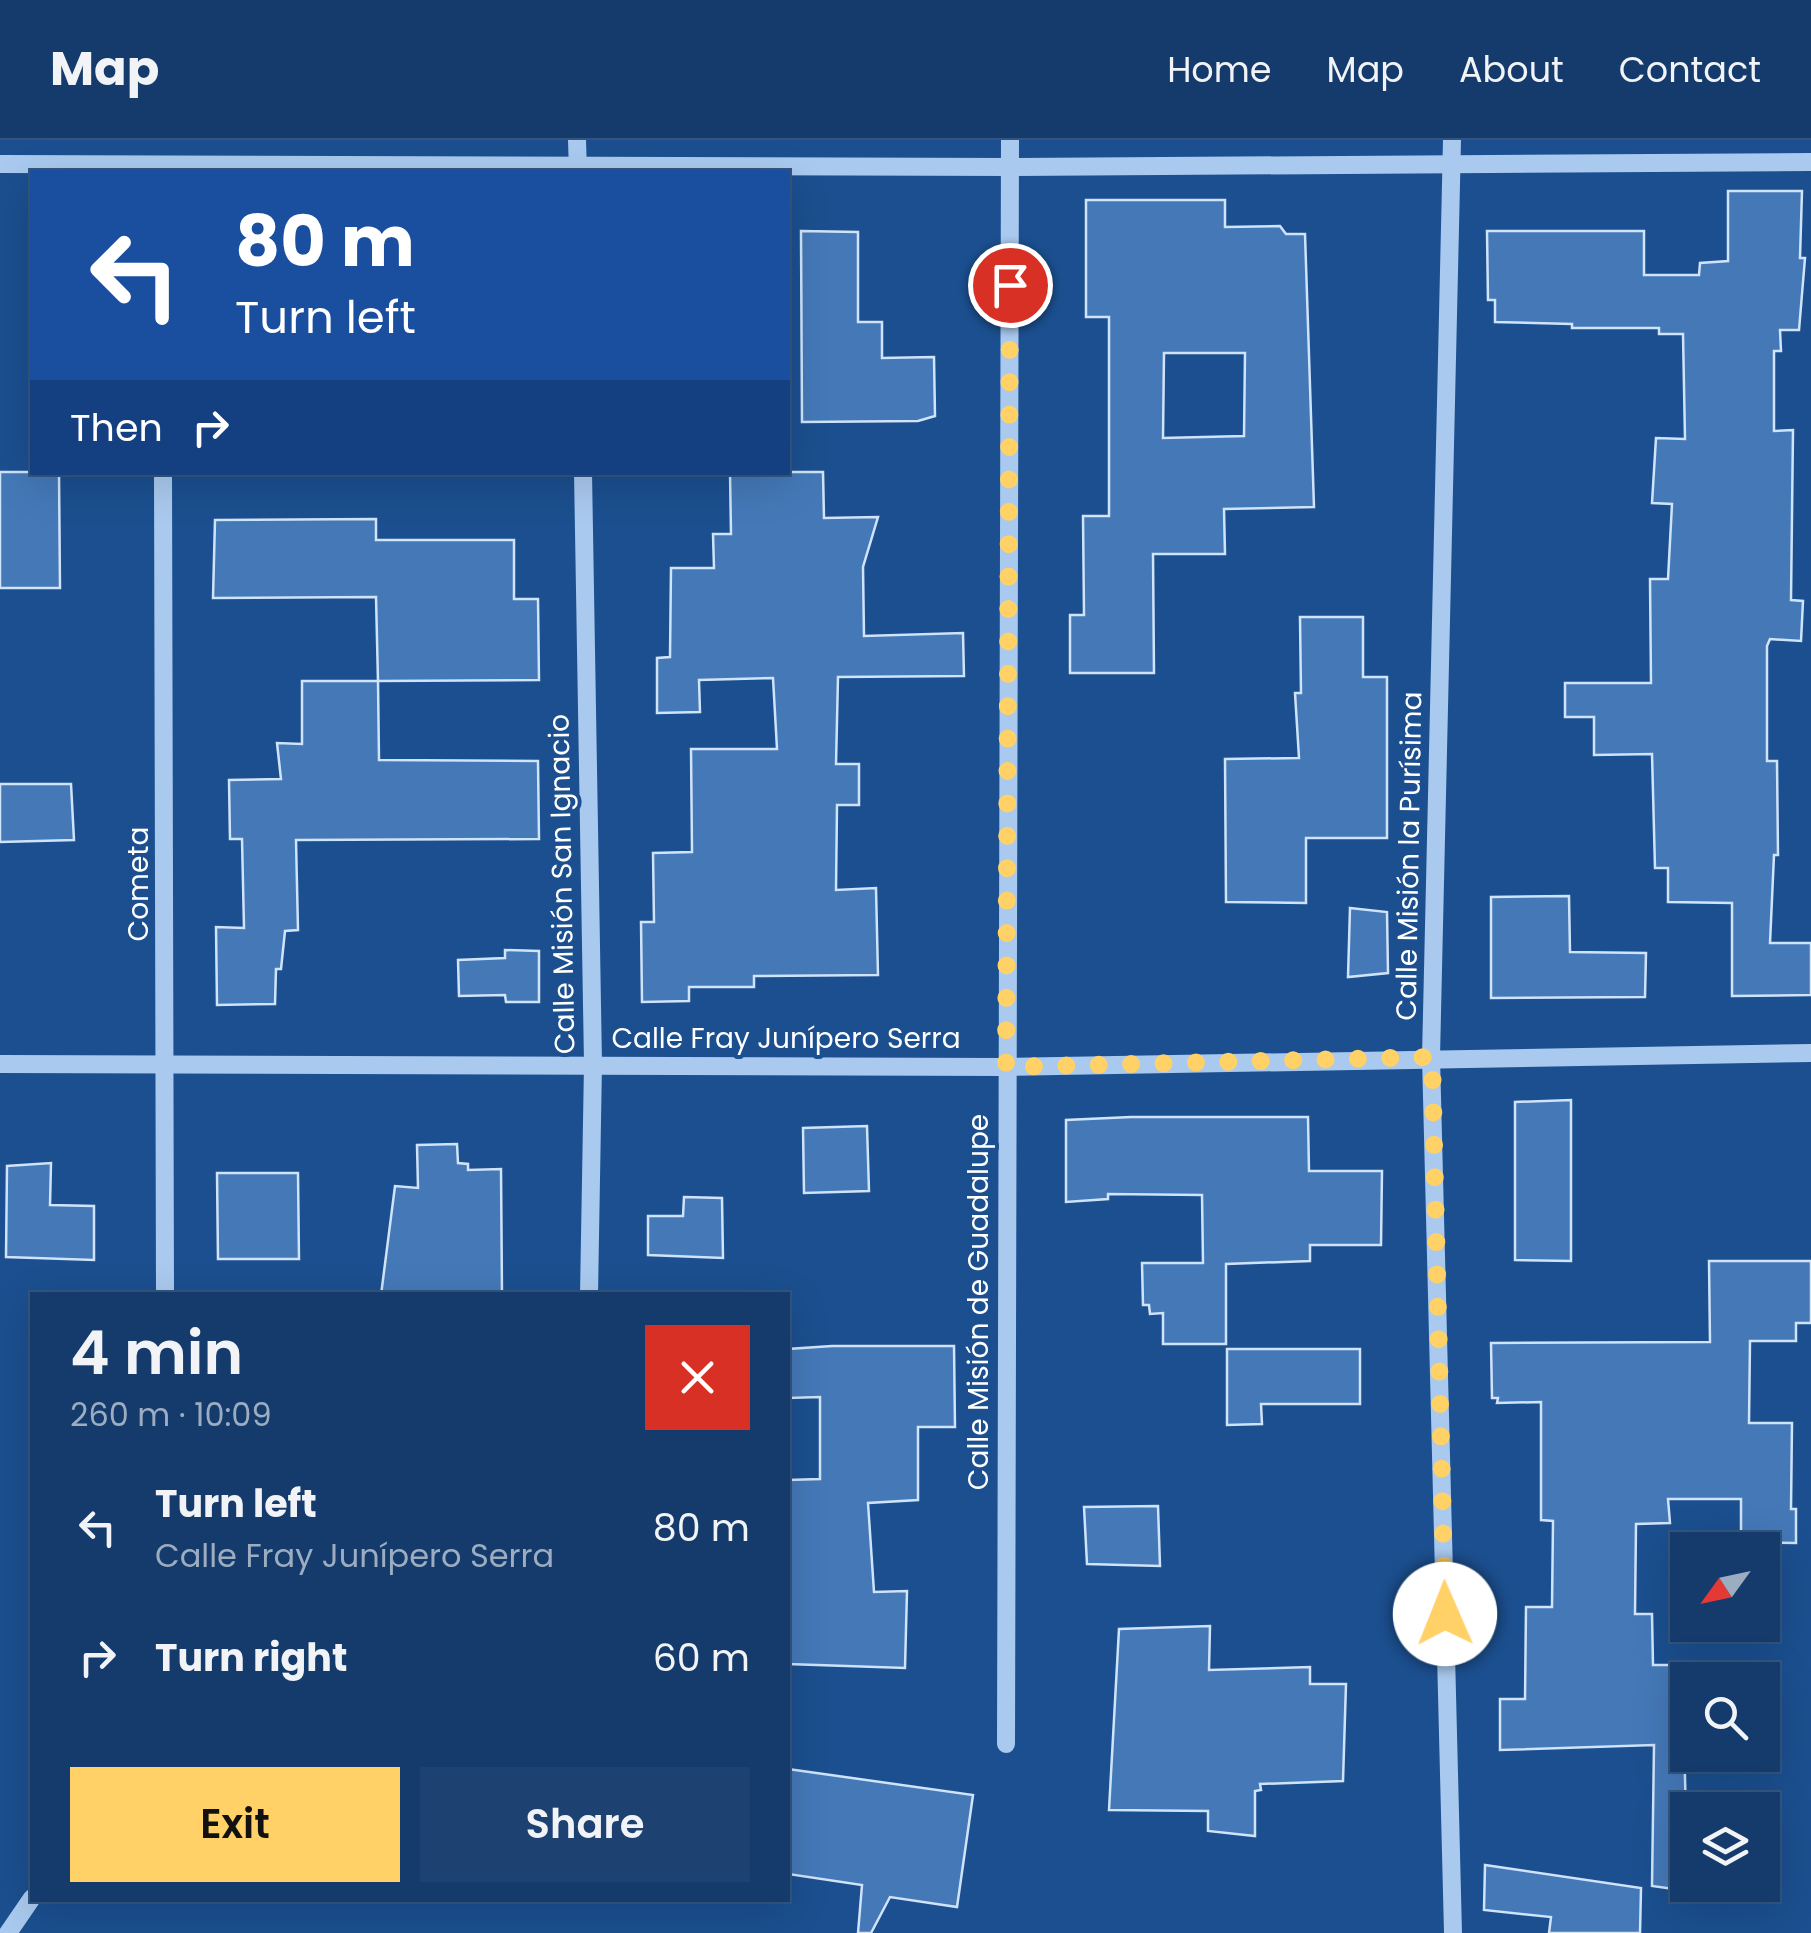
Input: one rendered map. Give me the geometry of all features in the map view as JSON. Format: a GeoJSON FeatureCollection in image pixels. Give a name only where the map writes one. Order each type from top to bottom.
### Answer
{"type":"FeatureCollection","features":[{"type":"Feature","properties":{"kind":"street"},"geometry":{"type":"LineString","coordinates":[[160,140],[160,167]]}},
{"type":"Feature","properties":{"kind":"street"},"geometry":{"type":"LineString","coordinates":[[578,140],[578,169]]}},
{"type":"Feature","properties":{"kind":"street","name":"Calle Misión de Guadalupe"},"geometry":{"type":"LineString","coordinates":[[1006,1744],[1010,140]]}},
{"type":"Feature","properties":{"kind":"street","name":"Calle Misión la Purísima"},"geometry":{"type":"LineString","coordinates":[[1452,140],[1432,1057],[1453,1933]]}},
{"type":"Feature","properties":{"kind":"street"},"geometry":{"type":"LineString","coordinates":[[0,164],[578,169],[1811,162]]}},
{"type":"Feature","properties":{"kind":"street","name":"Cometa"},"geometry":{"type":"LineString","coordinates":[[162,475],[165,1292]]}},
{"type":"Feature","properties":{"kind":"street","name":"Calle Misión San Ignacio"},"geometry":{"type":"LineString","coordinates":[[583,475],[593,1064],[589,1292]]}},
{"type":"Feature","properties":{"kind":"street","name":"Calle Fray Junípero Serra"},"geometry":{"type":"LineString","coordinates":[[0,1064],[1006,1067],[1811,1052]]}},
{"type":"Feature","properties":{"kind":"street"},"geometry":{"type":"LineString","coordinates":[[8,1933],[30,1901]]}},
{"type":"Feature","properties":{"kind":"building"},"geometry":{"type":"Polygon","coordinates":[[[1728,191],[1802,191],[1800,258],[1805,258],[1799,330],[1780,330],[1781,351],[1774,351],[1774,431],[1793,430],[1791,600],[1803,601],[1801,641],[1770,639],[1767,646],[1767,761],[1777,761],[1778,855],[1774,855],[1770,943],[1811,943],[1811,995],[1732,996],[1732,903],[1668,902],[1668,868],[1655,868],[1652,754],[1594,755],[1594,717],[1565,717],[1565,683],[1651,683],[1650,579],[1668,579],[1672,504],[1652,503],[1656,438],[1685,439],[1683,334],[1659,334],[1659,328],[1572,328],[1572,324],[1495,322],[1495,300],[1488,300],[1487,231],[1644,231],[1644,275],[1699,275],[1700,263],[1728,261],[1728,191]]]}},
{"type":"Feature","properties":{"kind":"building"},"geometry":{"type":"Polygon","coordinates":[[[1086,200],[1225,200],[1225,227],[1280,226],[1286,234],[1305,234],[1314,507],[1224,509],[1225,554],[1153,554],[1154,673],[1070,673],[1070,615],[1084,615],[1083,516],[1109,516],[1109,317],[1086,317],[1086,200]],[[1164,353],[1163,438],[1244,436],[1245,353],[1164,353]]]}},
{"type":"Feature","properties":{"kind":"building"},"geometry":{"type":"Polygon","coordinates":[[[801,231],[858,232],[858,322],[882,322],[882,358],[934,357],[935,416],[918,421],[802,422],[801,231]]]}},
{"type":"Feature","properties":{"kind":"building"},"geometry":{"type":"Polygon","coordinates":[[[0,472],[59,475],[60,588],[0,588],[0,472]]]}},
{"type":"Feature","properties":{"kind":"building"},"geometry":{"type":"Polygon","coordinates":[[[823,472],[824,518],[878,517],[863,567],[864,636],[963,633],[964,676],[838,677],[836,764],[859,764],[859,805],[837,805],[836,890],[876,888],[878,975],[754,976],[754,987],[689,987],[689,1001],[642,1002],[641,922],[654,922],[653,853],[692,852],[691,749],[777,749],[773,678],[699,680],[700,712],[657,713],[657,658],[670,657],[671,568],[714,568],[713,534],[731,534],[730,475],[823,472]]]}},
{"type":"Feature","properties":{"kind":"building"},"geometry":{"type":"Polygon","coordinates":[[[376,519],[376,540],[514,540],[514,599],[538,599],[539,680],[378,681],[376,597],[213,598],[215,520],[376,519]]]}},
{"type":"Feature","properties":{"kind":"building"},"geometry":{"type":"Polygon","coordinates":[[[1300,617],[1363,617],[1363,677],[1387,677],[1387,838],[1306,838],[1306,903],[1226,902],[1225,759],[1299,758],[1295,693],[1301,693],[1300,617]]]}},
{"type":"Feature","properties":{"kind":"building"},"geometry":{"type":"Polygon","coordinates":[[[302,681],[378,681],[379,760],[538,761],[539,839],[296,840],[298,930],[285,931],[281,969],[276,969],[275,1004],[217,1005],[216,927],[244,928],[242,839],[230,839],[229,780],[281,779],[277,743],[302,744],[302,681]]]}},
{"type":"Feature","properties":{"kind":"building"},"geometry":{"type":"Polygon","coordinates":[[[0,784],[71,784],[74,840],[0,842],[0,784]]]}},
{"type":"Feature","properties":{"kind":"building"},"geometry":{"type":"Polygon","coordinates":[[[1569,896],[1570,952],[1646,953],[1645,997],[1491,998],[1491,897],[1569,896]]]}},
{"type":"Feature","properties":{"kind":"building"},"geometry":{"type":"Polygon","coordinates":[[[1350,908],[1387,912],[1388,973],[1348,977],[1350,908]]]}},
{"type":"Feature","properties":{"kind":"building"},"geometry":{"type":"Polygon","coordinates":[[[505,950],[539,951],[539,1002],[506,1002],[505,995],[459,996],[458,960],[505,958],[505,950]]]}},
{"type":"Feature","properties":{"kind":"building"},"geometry":{"type":"Polygon","coordinates":[[[1571,1100],[1571,1261],[1515,1260],[1515,1102],[1571,1100]]]}},
{"type":"Feature","properties":{"kind":"building"},"geometry":{"type":"Polygon","coordinates":[[[1308,1117],[1309,1171],[1382,1171],[1381,1245],[1310,1245],[1310,1261],[1226,1264],[1226,1344],[1163,1344],[1163,1313],[1150,1314],[1149,1305],[1143,1305],[1142,1263],[1203,1263],[1202,1195],[1108,1194],[1108,1199],[1066,1202],[1066,1120],[1308,1117]]]}},
{"type":"Feature","properties":{"kind":"building"},"geometry":{"type":"Polygon","coordinates":[[[867,1126],[869,1191],[804,1193],[803,1128],[867,1126]]]}},
{"type":"Feature","properties":{"kind":"building"},"geometry":{"type":"Polygon","coordinates":[[[457,1144],[458,1163],[468,1164],[468,1170],[501,1169],[502,1292],[381,1292],[395,1186],[418,1188],[417,1145],[457,1144]]]}},
{"type":"Feature","properties":{"kind":"building"},"geometry":{"type":"Polygon","coordinates":[[[51,1163],[50,1205],[94,1206],[94,1260],[6,1257],[7,1166],[51,1163]]]}},
{"type":"Feature","properties":{"kind":"building"},"geometry":{"type":"Polygon","coordinates":[[[217,1173],[298,1173],[299,1259],[218,1259],[217,1173]]]}},
{"type":"Feature","properties":{"kind":"building"},"geometry":{"type":"Polygon","coordinates":[[[684,1197],[722,1198],[723,1258],[648,1255],[648,1216],[683,1216],[684,1197]]]}},
{"type":"Feature","properties":{"kind":"building"},"geometry":{"type":"Polygon","coordinates":[[[1709,1261],[1811,1261],[1811,1323],[1796,1323],[1796,1341],[1750,1341],[1749,1423],[1792,1423],[1791,1509],[1796,1509],[1796,1543],[1780,1543],[1780,1532],[1741,1532],[1741,1499],[1668,1499],[1670,1523],[1636,1524],[1635,1614],[1652,1614],[1653,1665],[1670,1665],[1670,1772],[1685,1772],[1685,1792],[1670,1792],[1670,1888],[1652,1886],[1654,1745],[1500,1750],[1500,1699],[1525,1699],[1526,1607],[1552,1607],[1553,1521],[1541,1520],[1541,1402],[1497,1403],[1498,1398],[1492,1398],[1491,1343],[1710,1342],[1709,1261]]]}},
{"type":"Feature","properties":{"kind":"building"},"geometry":{"type":"Polygon","coordinates":[[[954,1346],[955,1427],[918,1427],[918,1500],[868,1503],[874,1592],[907,1591],[905,1668],[790,1664],[790,1480],[820,1479],[820,1397],[790,1398],[790,1349],[954,1346]]]}},
{"type":"Feature","properties":{"kind":"building"},"geometry":{"type":"Polygon","coordinates":[[[1227,1349],[1360,1349],[1360,1404],[1261,1404],[1262,1424],[1227,1425],[1227,1349]]]}},
{"type":"Feature","properties":{"kind":"building"},"geometry":{"type":"Polygon","coordinates":[[[1158,1506],[1160,1566],[1087,1564],[1084,1507],[1158,1506]]]}},
{"type":"Feature","properties":{"kind":"building"},"geometry":{"type":"Polygon","coordinates":[[[1210,1626],[1209,1670],[1310,1667],[1310,1684],[1346,1684],[1343,1781],[1260,1784],[1261,1790],[1255,1791],[1255,1836],[1208,1831],[1208,1811],[1109,1810],[1119,1629],[1210,1626]]]}},
{"type":"Feature","properties":{"kind":"building"},"geometry":{"type":"Polygon","coordinates":[[[790,1769],[973,1795],[957,1907],[890,1897],[871,1933],[858,1933],[862,1885],[790,1874],[790,1769]]]}},
{"type":"Feature","properties":{"kind":"building"},"geometry":{"type":"Polygon","coordinates":[[[1485,1865],[1641,1888],[1640,1933],[1549,1933],[1551,1917],[1484,1910],[1485,1865]]]}},
{"type":"Feature","properties":{"kind":"route"},"geometry":{"type":"LineString","coordinates":[[1010,285],[1006,1067],[1432,1057],[1445,1614]]}}]}
